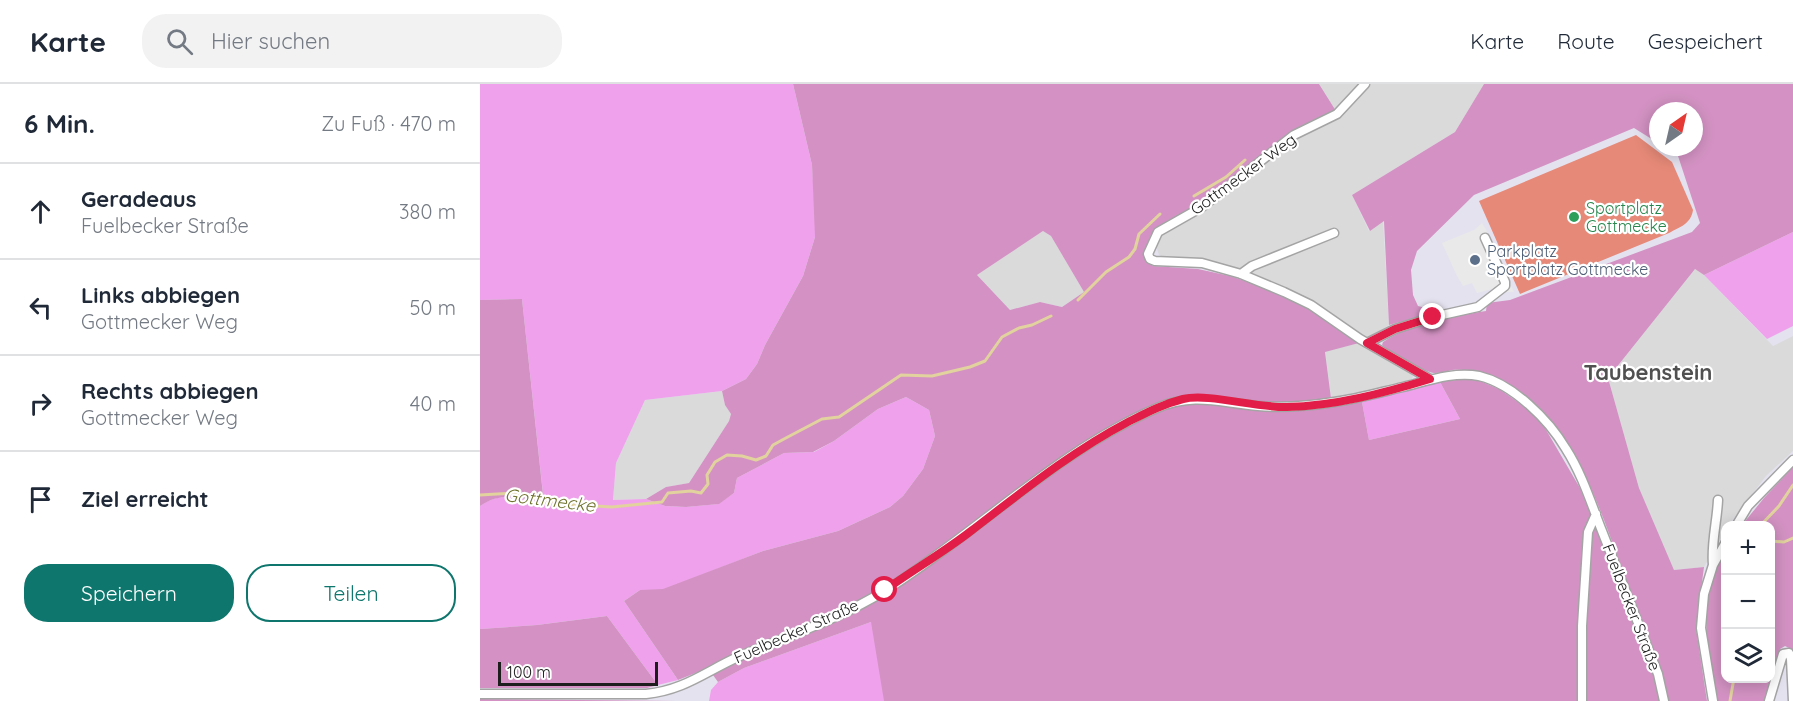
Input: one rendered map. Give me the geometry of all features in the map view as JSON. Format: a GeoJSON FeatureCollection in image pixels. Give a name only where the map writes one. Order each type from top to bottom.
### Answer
{"type":"FeatureCollection","features":[{"type":"Feature","properties":{"kind":"street","name":"Gottmecker Weg"},"geometry":{"type":"LineString","coordinates":[[1365,84],[1338,114],[1294,135],[1202,207],[1158,232],[1148,254],[1150,259],[1155,261],[1202,264],[1241,274],[1311,305],[1367,343],[1430,379]]}},
{"type":"Feature","properties":{"kind":"street"},"geometry":{"type":"LineString","coordinates":[[1241,274],[1252,266],[1334,233]]}},
{"type":"Feature","properties":{"kind":"street"},"geometry":{"type":"LineString","coordinates":[[1367,343],[1395,329],[1433,317],[1479,307],[1505,286],[1485,238]]}},
{"type":"Feature","properties":{"kind":"street","name":"Fuelbecker Straße"},"geometry":{"type":"LineString","coordinates":[[480,694],[667,692],[709,674],[727,662],[841,613],[885,590],[969,533],[1022,491],[1093,441],[1158,407],[1185,399],[1201,398],[1256,406],[1287,407],[1337,402],[1430,379],[1479,376],[1497,383],[1532,407],[1566,448],[1584,484],[1658,674],[1664,701]]}},
{"type":"Feature","properties":{"kind":"street"},"geometry":{"type":"LineString","coordinates":[[1739,521],[1748,506],[1793,460]]}},
{"type":"Feature","properties":{"kind":"street"},"geometry":{"type":"LineString","coordinates":[[1713,565],[1712,550],[1718,500]]}},
{"type":"Feature","properties":{"kind":"street","name":"Fuelbecker Straße"},"geometry":{"type":"LineString","coordinates":[[1582,701],[1582,626],[1587,532],[1596,514]]}},
{"type":"Feature","properties":{"kind":"street"},"geometry":{"type":"LineString","coordinates":[[1713,701],[1701,628],[1704,594],[1713,565],[1721,550]]}},
{"type":"Feature","properties":{"kind":"street"},"geometry":{"type":"LineString","coordinates":[[1769,701],[1783,654],[1789,653],[1792,701]]}},
{"type":"Feature","properties":{"kind":"shaded area"},"geometry":{"type":"Polygon","coordinates":[[[480,84],[793,84],[812,165],[815,214],[815,237],[803,276],[757,364],[746,379],[722,391],[645,400],[616,463],[613,500],[646,499],[665,506],[686,507],[718,504],[734,493],[737,478],[784,453],[814,452],[834,441],[878,409],[906,397],[929,410],[935,436],[923,469],[903,496],[890,507],[838,531],[763,551],[663,590],[640,590],[624,601],[678,680],[658,685],[607,616],[537,625],[480,629],[480,506],[504,497],[544,503],[522,299],[480,300],[480,84]]]}},
{"type":"Feature","properties":{"kind":"shaded area"},"geometry":{"type":"Polygon","coordinates":[[[793,84],[1319,84],[1336,111],[1273,145],[1250,166],[1209,194],[1197,206],[1161,225],[1151,235],[1144,253],[1146,260],[1153,266],[1198,269],[1264,287],[1300,303],[1359,343],[1325,352],[1332,406],[1362,402],[1369,440],[1460,419],[1440,382],[1473,378],[1499,389],[1528,409],[1545,428],[1580,488],[1652,670],[1660,701],[884,701],[871,622],[744,668],[718,682],[708,668],[678,680],[624,601],[640,590],[663,589],[763,551],[838,531],[890,507],[903,496],[923,469],[935,436],[929,410],[906,397],[878,409],[834,441],[813,452],[784,453],[737,478],[734,493],[719,504],[665,506],[646,499],[666,487],[689,483],[729,421],[731,414],[725,405],[722,391],[746,379],[757,364],[803,276],[815,237],[812,165],[793,84]],[[1043,231],[977,275],[1010,310],[1040,302],[1062,307],[1084,292],[1051,236],[1043,231]]]}},
{"type":"Feature","properties":{"kind":"shaded area"},"geometry":{"type":"Polygon","coordinates":[[[1319,84],[1359,84],[1336,111],[1319,84]]]}},
{"type":"Feature","properties":{"kind":"shaded area"},"geometry":{"type":"Polygon","coordinates":[[[1369,84],[1484,84],[1455,132],[1352,195],[1369,231],[1383,220],[1389,325],[1370,337],[1366,337],[1327,310],[1290,289],[1260,276],[1195,258],[1159,255],[1156,246],[1162,233],[1185,222],[1216,202],[1296,137],[1339,116],[1369,84]]]}},
{"type":"Feature","properties":{"kind":"shaded area"},"geometry":{"type":"Polygon","coordinates":[[[1484,84],[1793,84],[1793,232],[1704,275],[1695,269],[1608,378],[1639,488],[1674,570],[1704,567],[1696,628],[1707,701],[1668,701],[1602,514],[1579,464],[1549,418],[1531,400],[1509,385],[1467,370],[1430,372],[1382,345],[1395,335],[1420,325],[1486,311],[1487,303],[1510,300],[1692,232],[1700,223],[1678,156],[1703,156],[1703,102],[1649,102],[1649,137],[1634,128],[1474,195],[1417,251],[1411,270],[1413,295],[1418,306],[1426,308],[1421,316],[1389,325],[1384,221],[1370,231],[1352,195],[1455,132],[1484,84]]]}},
{"type":"Feature","properties":{"kind":"shaded area","name":"Sportplatz Gottmecke"},"geometry":{"type":"Polygon","coordinates":[[[1636,135],[1649,145],[1649,156],[1664,156],[1672,162],[1693,210],[1690,219],[1669,233],[1520,294],[1479,201],[1636,135]]]}},
{"type":"Feature","properties":{"kind":"shaded area","name":"Parkplatz Sportplatz Gottmecke"},"geometry":{"type":"Polygon","coordinates":[[[1482,223],[1514,292],[1502,292],[1499,287],[1477,293],[1472,283],[1463,286],[1457,276],[1442,243],[1474,230],[1482,223]]]}},
{"type":"Feature","properties":{"kind":"shaded area"},"geometry":{"type":"Polygon","coordinates":[[[1043,231],[1051,236],[1084,292],[1062,307],[1040,302],[1010,310],[977,275],[1043,231]]]}},
{"type":"Feature","properties":{"kind":"shaded area"},"geometry":{"type":"Polygon","coordinates":[[[1793,232],[1793,326],[1767,339],[1704,275],[1793,232]]]}},
{"type":"Feature","properties":{"kind":"shaded area"},"geometry":{"type":"Polygon","coordinates":[[[1695,269],[1704,275],[1773,346],[1793,336],[1793,451],[1766,476],[1732,521],[1721,521],[1721,539],[1704,567],[1674,570],[1639,488],[1608,378],[1695,269]]]}},
{"type":"Feature","properties":{"kind":"shaded area"},"geometry":{"type":"Polygon","coordinates":[[[522,299],[544,504],[504,497],[488,501],[480,506],[480,300],[522,299]]]}},
{"type":"Feature","properties":{"kind":"shaded area"},"geometry":{"type":"Polygon","coordinates":[[[1359,343],[1408,371],[1413,376],[1412,379],[1388,387],[1331,397],[1325,351],[1359,343]]]}},
{"type":"Feature","properties":{"kind":"shaded area"},"geometry":{"type":"Polygon","coordinates":[[[1440,382],[1460,419],[1369,440],[1362,402],[1440,382]]]}},
{"type":"Feature","properties":{"kind":"shaded area"},"geometry":{"type":"Polygon","coordinates":[[[722,391],[725,405],[731,414],[729,421],[689,483],[666,487],[646,499],[613,500],[616,463],[645,400],[722,391]]]}},
{"type":"Feature","properties":{"kind":"shaded area"},"geometry":{"type":"Polygon","coordinates":[[[1793,467],[1793,654],[1785,646],[1780,649],[1775,666],[1775,521],[1745,521],[1793,467]]]}},
{"type":"Feature","properties":{"kind":"shaded area"},"geometry":{"type":"Polygon","coordinates":[[[1721,558],[1721,683],[1770,683],[1765,701],[1717,701],[1708,650],[1706,621],[1713,577],[1721,558]]]}},
{"type":"Feature","properties":{"kind":"shaded area"},"geometry":{"type":"Polygon","coordinates":[[[607,616],[658,685],[647,688],[480,688],[480,629],[537,625],[607,616]]]}},
{"type":"Feature","properties":{"kind":"shaded area"},"geometry":{"type":"Polygon","coordinates":[[[871,622],[958,701],[709,701],[711,690],[718,682],[744,668],[871,622]]]}},
{"type":"Feature","properties":{"kind":"shaded area"},"geometry":{"type":"Polygon","coordinates":[[[480,699],[676,701],[480,701],[480,699]]]}},
{"type":"Feature","properties":{"kind":"waterway","name":"Gottmecke"},"geometry":{"type":"LineString","coordinates":[[1194,196],[1226,177],[1245,160]]}},
{"type":"Feature","properties":{"kind":"waterway","name":"Gottmecke"},"geometry":{"type":"LineString","coordinates":[[1078,300],[1106,272],[1129,257],[1135,249],[1139,234],[1160,214]]}},
{"type":"Feature","properties":{"kind":"waterway","name":"Gottmecke"},"geometry":{"type":"LineString","coordinates":[[480,495],[513,493],[564,504],[612,507],[662,502],[668,493],[691,491],[701,493],[708,484],[707,475],[715,462],[727,455],[756,460],[766,456],[773,445],[822,419],[839,417],[901,375],[932,376],[970,367],[985,361],[1002,337],[1051,316]]}},
{"type":"Feature","properties":{"kind":"waterway"},"geometry":{"type":"LineString","coordinates":[[1765,521],[1779,506],[1793,485]]}},
{"type":"Feature","properties":{"kind":"waterway"},"geometry":{"type":"LineString","coordinates":[[1775,541],[1784,542],[1793,538]]}},
{"type":"Feature","properties":{"kind":"waterway"},"geometry":{"type":"LineString","coordinates":[[1730,701],[1733,683]]}},
{"type":"Feature","properties":{"kind":"place","name":"Sportplatz Gottmecke"},"geometry":{"type":"Point","coordinates":[1574,217]}},
{"type":"Feature","properties":{"kind":"place","name":"Parkplatz Sportplatz Gottmecke"},"geometry":{"type":"Point","coordinates":[1475,260]}},
{"type":"Feature","properties":{"kind":"district","name":"Taubenstein"},"geometry":{"type":"Point","coordinates":[1648,372]}},
{"type":"Feature","properties":{"kind":"route"},"geometry":{"type":"LineString","coordinates":[[885,590],[969,533],[1022,491],[1093,441],[1158,407],[1185,399],[1201,398],[1256,406],[1287,407],[1337,402],[1430,379],[1367,343],[1395,329],[1433,317]]}}]}
